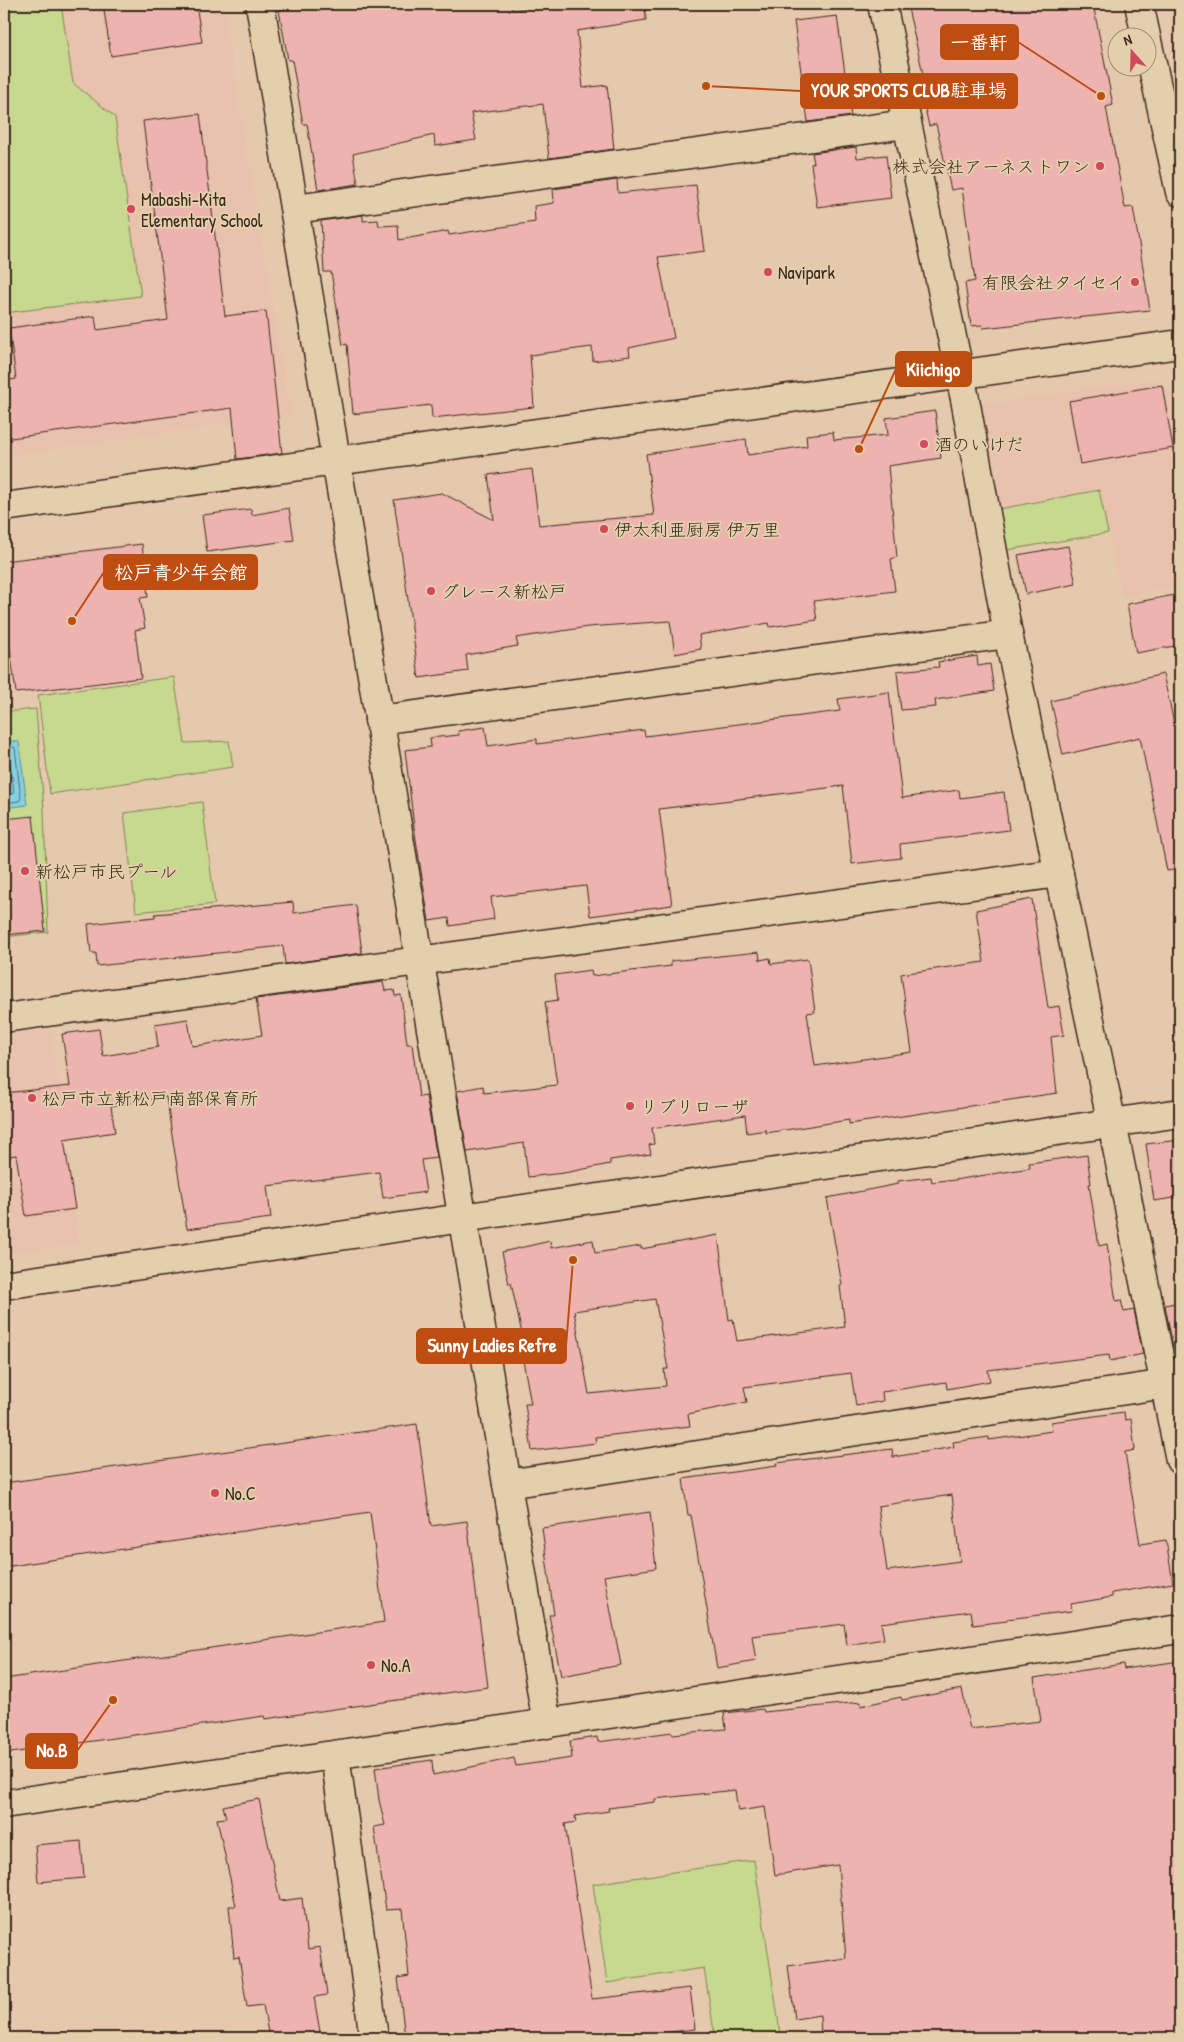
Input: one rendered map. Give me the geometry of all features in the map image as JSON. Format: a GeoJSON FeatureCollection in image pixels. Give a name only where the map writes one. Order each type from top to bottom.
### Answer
{"type":"FeatureCollection","features":[{"type":"Feature","properties":{"kind":"street"},"geometry":{"type":"LineString","coordinates":[[260,4],[421,961],[546,1724]]}},
{"type":"Feature","properties":{"kind":"street"},"geometry":{"type":"LineString","coordinates":[[882,4],[958,375],[1008,634],[1060,873],[1166,1384],[1180,1460]]}},
{"type":"Feature","properties":{"kind":"street"},"geometry":{"type":"LineString","coordinates":[[1139,4],[1180,192]]}},
{"type":"Feature","properties":{"kind":"street"},"geometry":{"type":"LineString","coordinates":[[295,209],[906,124]]}},
{"type":"Feature","properties":{"kind":"street"},"geometry":{"type":"LineString","coordinates":[[4,507],[1180,344]]}},
{"type":"Feature","properties":{"kind":"street"},"geometry":{"type":"LineString","coordinates":[[379,720],[1008,634]]}},
{"type":"Feature","properties":{"kind":"street"},"geometry":{"type":"LineString","coordinates":[[4,1018],[1060,873]]}},
{"type":"Feature","properties":{"kind":"street"},"geometry":{"type":"LineString","coordinates":[[4,1285],[1180,1113]]}},
{"type":"Feature","properties":{"kind":"street"},"geometry":{"type":"LineString","coordinates":[[507,1484],[1166,1384]]}},
{"type":"Feature","properties":{"kind":"street"},"geometry":{"type":"LineString","coordinates":[[4,1804],[1180,1629]]}},
{"type":"Feature","properties":{"kind":"street"},"geometry":{"type":"LineString","coordinates":[[335,1755],[374,2038]]}},
{"type":"Feature","properties":{"kind":"shaded area","name":"Mabashi-Kita Elementary School"},"geometry":{"type":"Polygon","coordinates":[[[4,4],[223,4],[291,414],[4,457],[4,4]]]}},
{"type":"Feature","properties":{"kind":"shaded area"},"geometry":{"type":"Polygon","coordinates":[[[1154,379],[1179,397],[1180,402],[1180,587],[1122,597],[1099,490],[999,509],[978,412],[982,404],[1154,379]]]}},
{"type":"Feature","properties":{"kind":"shaded area","name":"松戸市立新松戸南部保育所"},"geometry":{"type":"Polygon","coordinates":[[[51,1028],[80,1244],[4,1254],[4,1034],[51,1028]]]}},
{"type":"Feature","properties":{"kind":"green space"},"geometry":{"type":"Polygon","coordinates":[[[4,4],[61,4],[73,83],[115,117],[141,296],[4,313],[4,4]]]}},
{"type":"Feature","properties":{"kind":"green space"},"geometry":{"type":"Polygon","coordinates":[[[1099,490],[1108,533],[1007,550],[999,509],[1099,490]]]}},
{"type":"Feature","properties":{"kind":"green space"},"geometry":{"type":"Polygon","coordinates":[[[174,677],[185,743],[229,741],[233,767],[50,794],[38,695],[174,677]]]}},
{"type":"Feature","properties":{"kind":"green space","name":"新松戸市民プール"},"geometry":{"type":"Polygon","coordinates":[[[36,709],[44,810],[48,932],[4,937],[4,712],[36,709]]]}},
{"type":"Feature","properties":{"kind":"green space"},"geometry":{"type":"Polygon","coordinates":[[[202,802],[215,904],[136,912],[124,813],[202,802]]]}},
{"type":"Feature","properties":{"kind":"green space"},"geometry":{"type":"Polygon","coordinates":[[[754,1860],[781,2038],[715,2038],[704,1968],[607,1983],[593,1884],[754,1860]]]}},
{"type":"Feature","properties":{"kind":"water"},"geometry":{"type":"Polygon","coordinates":[[[4,737],[10,741],[19,742],[27,805],[4,808],[4,737]]]}},
{"type":"Feature","properties":{"kind":"building"},"geometry":{"type":"Polygon","coordinates":[[[103,4],[196,4],[202,42],[111,56],[103,4]]]}},
{"type":"Feature","properties":{"kind":"building"},"geometry":{"type":"Polygon","coordinates":[[[311,4],[511,4],[512,10],[561,4],[645,4],[646,20],[577,31],[583,88],[607,85],[614,149],[549,158],[543,104],[471,113],[476,140],[435,146],[434,135],[353,154],[358,184],[318,190],[307,124],[303,124],[292,60],[288,60],[279,10],[311,4]]]}},
{"type":"Feature","properties":{"kind":"building"},"geometry":{"type":"Polygon","coordinates":[[[907,4],[1093,4],[1106,78],[1108,78],[1113,105],[1106,107],[1125,208],[1133,207],[1150,310],[983,328],[982,325],[971,326],[965,283],[975,281],[962,188],[951,190],[936,124],[929,126],[922,96],[928,95],[907,4]]]}},
{"type":"Feature","properties":{"kind":"building"},"geometry":{"type":"Polygon","coordinates":[[[837,16],[851,116],[808,122],[794,21],[837,16]]]}},
{"type":"Feature","properties":{"kind":"building"},"geometry":{"type":"Polygon","coordinates":[[[200,114],[225,316],[266,311],[282,453],[237,459],[232,408],[4,439],[4,381],[16,379],[9,328],[95,316],[97,330],[168,320],[143,121],[200,114]]]}},
{"type":"Feature","properties":{"kind":"building"},"geometry":{"type":"Polygon","coordinates":[[[856,147],[857,158],[886,155],[891,198],[817,207],[811,164],[814,163],[812,153],[856,147]]]}},
{"type":"Feature","properties":{"kind":"building"},"geometry":{"type":"Polygon","coordinates":[[[617,180],[618,193],[696,185],[705,251],[658,257],[674,338],[629,348],[630,356],[593,361],[592,347],[530,355],[534,407],[432,418],[431,405],[353,414],[347,344],[343,345],[331,272],[324,272],[321,221],[363,215],[363,221],[378,220],[379,226],[398,225],[399,240],[448,231],[449,235],[535,222],[534,206],[554,203],[553,189],[617,180]]]}},
{"type":"Feature","properties":{"kind":"building"},"geometry":{"type":"Polygon","coordinates":[[[1162,385],[1173,448],[1080,464],[1069,401],[1162,385]]]}},
{"type":"Feature","properties":{"kind":"building"},"geometry":{"type":"Polygon","coordinates":[[[935,411],[941,458],[888,466],[897,557],[891,559],[895,591],[814,601],[817,620],[770,627],[769,623],[699,635],[701,649],[675,654],[670,621],[588,627],[516,638],[518,646],[466,655],[468,671],[419,678],[394,500],[442,493],[494,520],[488,475],[532,469],[539,525],[654,515],[646,454],[746,439],[748,455],[807,446],[806,435],[833,432],[834,440],[888,435],[886,418],[935,411]]]}},
{"type":"Feature","properties":{"kind":"building"},"geometry":{"type":"Polygon","coordinates":[[[289,508],[294,540],[207,552],[202,515],[251,509],[252,515],[289,508]]]}},
{"type":"Feature","properties":{"kind":"building"},"geometry":{"type":"Polygon","coordinates":[[[142,544],[148,597],[140,598],[145,628],[135,630],[141,678],[16,693],[7,627],[4,561],[142,544]]]}},
{"type":"Feature","properties":{"kind":"building"},"geometry":{"type":"Polygon","coordinates":[[[1068,546],[1076,584],[1026,594],[1018,555],[1068,546]]]}},
{"type":"Feature","properties":{"kind":"building"},"geometry":{"type":"Polygon","coordinates":[[[1180,594],[1180,645],[1136,653],[1127,604],[1180,594]]]}},
{"type":"Feature","properties":{"kind":"building"},"geometry":{"type":"Polygon","coordinates":[[[977,656],[978,666],[990,664],[994,691],[935,700],[936,707],[901,710],[897,671],[939,667],[938,662],[977,656]]]}},
{"type":"Feature","properties":{"kind":"building"},"geometry":{"type":"Polygon","coordinates":[[[1163,674],[1180,750],[1180,869],[1167,871],[1140,737],[1063,755],[1051,701],[1163,674]]]}},
{"type":"Feature","properties":{"kind":"building"},"geometry":{"type":"Polygon","coordinates":[[[889,692],[902,798],[959,790],[960,798],[1004,792],[1009,830],[900,844],[901,858],[852,864],[843,786],[659,809],[672,905],[590,916],[586,886],[491,897],[494,919],[450,926],[449,918],[429,921],[414,827],[405,750],[431,747],[430,738],[459,735],[458,731],[485,727],[488,746],[537,739],[537,744],[644,730],[645,736],[840,711],[838,699],[889,692]]]}},
{"type":"Feature","properties":{"kind":"building"},"geometry":{"type":"Polygon","coordinates":[[[33,816],[45,931],[4,935],[4,819],[33,816]]]}},
{"type":"Feature","properties":{"kind":"building"},"geometry":{"type":"Polygon","coordinates":[[[1032,899],[1048,1008],[1059,1006],[1064,1035],[1051,1037],[1057,1093],[849,1124],[849,1120],[766,1133],[766,1130],[747,1133],[745,1115],[652,1128],[654,1144],[649,1145],[651,1154],[610,1160],[610,1164],[564,1173],[528,1177],[524,1143],[467,1152],[457,1091],[483,1086],[484,1093],[557,1085],[545,1002],[558,1000],[555,975],[591,970],[592,976],[671,966],[671,961],[759,952],[760,960],[770,958],[771,964],[808,959],[815,1012],[807,1013],[815,1066],[912,1052],[901,974],[984,962],[976,910],[1032,899]]]}},
{"type":"Feature","properties":{"kind":"building"},"geometry":{"type":"Polygon","coordinates":[[[293,902],[294,913],[356,905],[362,953],[285,964],[283,946],[97,966],[96,953],[91,953],[88,924],[155,917],[155,914],[293,902]]]}},
{"type":"Feature","properties":{"kind":"building"},"geometry":{"type":"Polygon","coordinates":[[[383,982],[385,991],[394,990],[395,996],[401,995],[407,1044],[412,1044],[419,1097],[426,1096],[437,1158],[421,1160],[426,1192],[383,1198],[379,1172],[267,1186],[271,1218],[187,1229],[166,1097],[111,1106],[115,1132],[64,1140],[75,1209],[26,1216],[16,1155],[4,1157],[4,1093],[70,1086],[62,1034],[99,1029],[103,1056],[158,1047],[155,1024],[188,1019],[192,1046],[202,1045],[262,1035],[256,999],[383,982]]]}},
{"type":"Feature","properties":{"kind":"building"},"geometry":{"type":"Polygon","coordinates":[[[1180,1140],[1180,1197],[1154,1201],[1146,1144],[1180,1140]]]}},
{"type":"Feature","properties":{"kind":"building"},"geometry":{"type":"Polygon","coordinates":[[[1087,1155],[1091,1184],[1089,1184],[1099,1246],[1107,1244],[1116,1301],[1121,1300],[1124,1312],[1134,1310],[1143,1354],[1110,1361],[1109,1355],[988,1370],[990,1381],[947,1389],[946,1382],[882,1392],[883,1401],[856,1406],[851,1373],[744,1387],[747,1402],[688,1414],[690,1426],[595,1437],[596,1443],[532,1451],[525,1404],[531,1404],[521,1349],[525,1348],[511,1283],[509,1284],[502,1252],[550,1241],[551,1248],[593,1240],[595,1253],[641,1246],[641,1249],[718,1235],[729,1320],[733,1319],[737,1341],[845,1327],[840,1286],[842,1285],[827,1198],[898,1184],[898,1181],[931,1177],[932,1182],[948,1181],[1030,1168],[1029,1163],[1087,1155]],[[655,1299],[574,1311],[589,1394],[666,1386],[664,1369],[668,1369],[655,1299]]]}},
{"type":"Feature","properties":{"kind":"building"},"geometry":{"type":"Polygon","coordinates":[[[1180,1302],[1180,1346],[1173,1347],[1165,1305],[1180,1302]]]}},
{"type":"Feature","properties":{"kind":"building"},"geometry":{"type":"Polygon","coordinates":[[[1124,1412],[1125,1420],[1131,1419],[1135,1450],[1125,1452],[1140,1544],[1166,1540],[1173,1583],[1112,1593],[1112,1597],[1071,1604],[1072,1611],[1007,1619],[1007,1621],[973,1625],[971,1611],[881,1623],[884,1639],[847,1645],[844,1624],[752,1636],[756,1661],[717,1668],[683,1479],[777,1466],[776,1463],[892,1449],[893,1457],[954,1447],[953,1442],[989,1437],[989,1440],[1052,1431],[1051,1422],[1124,1412]],[[952,1495],[878,1506],[887,1571],[960,1561],[952,1495]]]}},
{"type":"Feature","properties":{"kind":"building"},"geometry":{"type":"Polygon","coordinates":[[[417,1424],[431,1526],[467,1521],[488,1687],[265,1719],[264,1716],[4,1754],[4,1679],[384,1622],[370,1512],[4,1567],[4,1483],[417,1424]]]}},
{"type":"Feature","properties":{"kind":"building"},"geometry":{"type":"Polygon","coordinates":[[[650,1512],[656,1568],[604,1576],[621,1665],[561,1676],[549,1615],[554,1615],[542,1528],[650,1512]]]}},
{"type":"Feature","properties":{"kind":"building"},"geometry":{"type":"Polygon","coordinates":[[[1180,1661],[1180,1908],[1173,1908],[1180,1954],[1180,2038],[821,2038],[820,2015],[795,2019],[788,1966],[846,1958],[838,1865],[775,1875],[765,1807],[738,1811],[735,1790],[655,1799],[655,1802],[608,1808],[609,1811],[575,1816],[576,1822],[565,1824],[592,1999],[690,1988],[695,2029],[623,2038],[405,2038],[398,1978],[409,1976],[402,1909],[386,1910],[374,1827],[385,1825],[379,1800],[375,1768],[432,1760],[433,1775],[514,1758],[516,1766],[572,1758],[570,1741],[597,1737],[598,1742],[672,1732],[672,1734],[726,1729],[724,1713],[763,1709],[764,1712],[861,1702],[861,1706],[901,1697],[902,1700],[962,1689],[970,1729],[1041,1721],[1034,1678],[1123,1664],[1124,1669],[1180,1661]]]}},
{"type":"Feature","properties":{"kind":"building"},"geometry":{"type":"Polygon","coordinates":[[[259,1799],[280,1901],[302,1898],[308,1949],[320,1947],[327,1995],[314,1997],[320,2032],[313,2033],[314,2038],[269,2038],[263,2005],[247,2007],[239,1957],[234,1958],[229,1906],[236,1906],[217,1819],[226,1818],[223,1806],[259,1799]]]}},
{"type":"Feature","properties":{"kind":"building"},"geometry":{"type":"Polygon","coordinates":[[[81,1841],[84,1878],[38,1882],[35,1845],[81,1841]]]}},
{"type":"Feature","properties":{"kind":"place","name":"YOUR SPORTS CLUB駐車場"},"geometry":{"type":"Point","coordinates":[706,86]}},
{"type":"Feature","properties":{"kind":"place","name":"一番軒"},"geometry":{"type":"Point","coordinates":[1101,96]}},
{"type":"Feature","properties":{"kind":"place","name":"株式会社アーネストワン"},"geometry":{"type":"Point","coordinates":[1100,166]}},
{"type":"Feature","properties":{"kind":"place","name":"Mabashi-Kita Elementary School"},"geometry":{"type":"Point","coordinates":[131,209]}},
{"type":"Feature","properties":{"kind":"place","name":"Navipark"},"geometry":{"type":"Point","coordinates":[768,272]}},
{"type":"Feature","properties":{"kind":"place","name":"有限会社タイセイ"},"geometry":{"type":"Point","coordinates":[1135,282]}},
{"type":"Feature","properties":{"kind":"place","name":"酒のいけだ"},"geometry":{"type":"Point","coordinates":[924,444]}},
{"type":"Feature","properties":{"kind":"place","name":"Kiichigo"},"geometry":{"type":"Point","coordinates":[859,449]}},
{"type":"Feature","properties":{"kind":"place","name":"伊太利亜厨房 伊万里"},"geometry":{"type":"Point","coordinates":[604,529]}},
{"type":"Feature","properties":{"kind":"place","name":"グレース新松戸"},"geometry":{"type":"Point","coordinates":[431,591]}},
{"type":"Feature","properties":{"kind":"place","name":"松戸青少年会館"},"geometry":{"type":"Point","coordinates":[72,621]}},
{"type":"Feature","properties":{"kind":"place","name":"新松戸市民プール"},"geometry":{"type":"Point","coordinates":[25,871]}},
{"type":"Feature","properties":{"kind":"place","name":"松戸市立新松戸南部保育所"},"geometry":{"type":"Point","coordinates":[32,1098]}},
{"type":"Feature","properties":{"kind":"place","name":"リブリローザ"},"geometry":{"type":"Point","coordinates":[630,1106]}},
{"type":"Feature","properties":{"kind":"place","name":"Sunny Ladies Refre"},"geometry":{"type":"Point","coordinates":[573,1260]}},
{"type":"Feature","properties":{"kind":"place","name":"No.C"},"geometry":{"type":"Point","coordinates":[215,1493]}},
{"type":"Feature","properties":{"kind":"place","name":"No.A"},"geometry":{"type":"Point","coordinates":[371,1665]}},
{"type":"Feature","properties":{"kind":"place","name":"No.B"},"geometry":{"type":"Point","coordinates":[113,1700]}}]}
